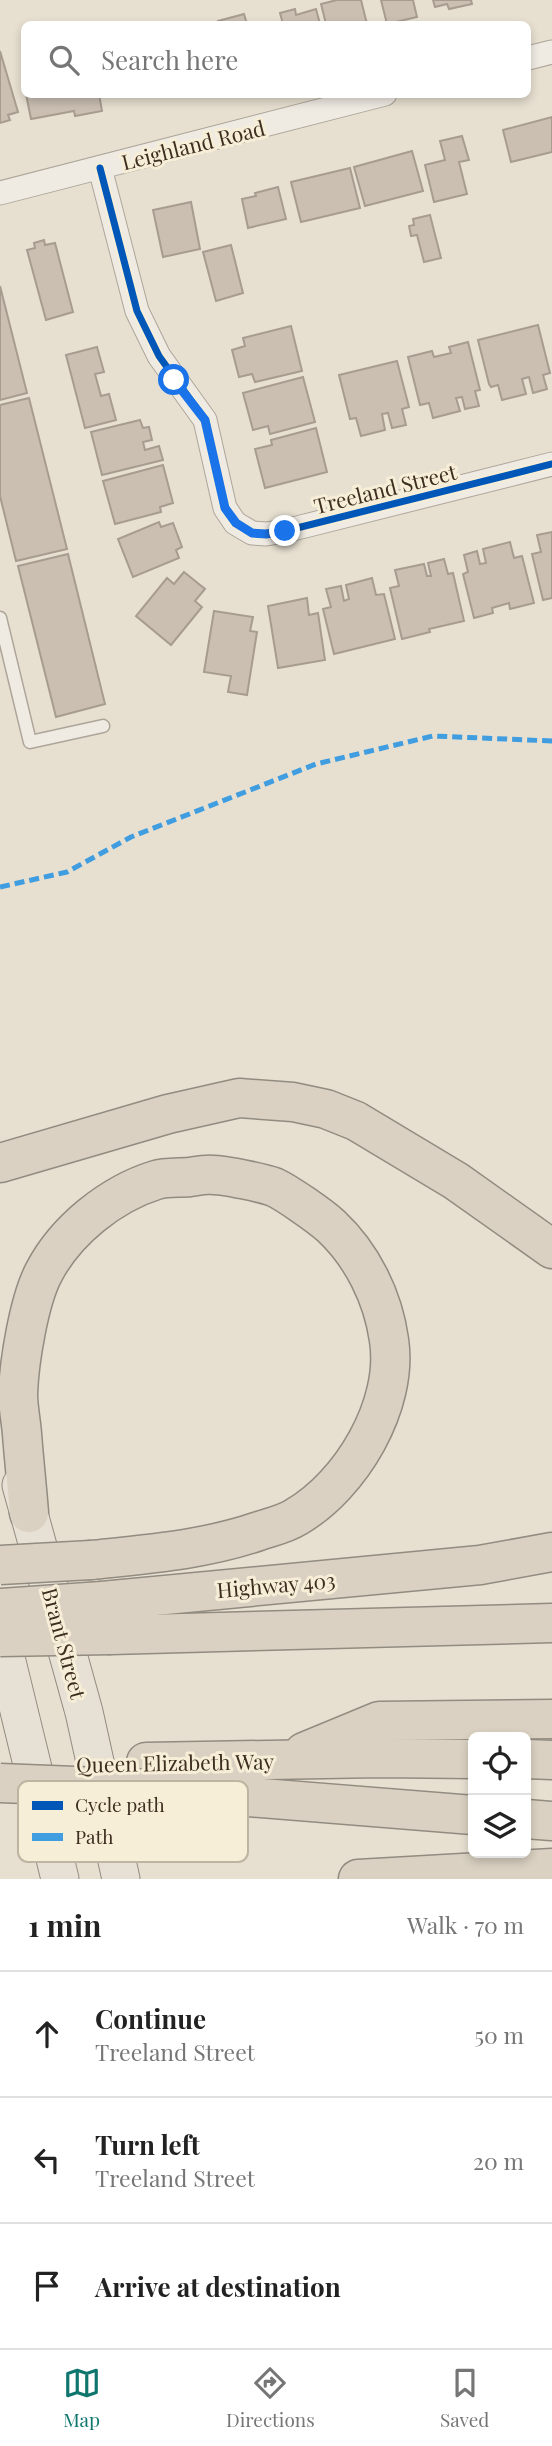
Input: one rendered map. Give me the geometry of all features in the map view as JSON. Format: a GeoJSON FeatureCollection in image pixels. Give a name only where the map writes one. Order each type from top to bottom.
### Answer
{"type":"FeatureCollection","features":[{"type":"Feature","properties":{"kind":"highway"},"geometry":{"type":"LineString","coordinates":[[0,1163],[168,1114],[239,1098],[293,1102],[326,1109],[356,1121],[456,1181],[552,1249]]}},
{"type":"Feature","properties":{"kind":"highway"},"geometry":{"type":"LineString","coordinates":[[0,1565],[91,1560],[220,1544],[295,1518],[323,1496],[349,1471],[374,1431],[388,1383],[390,1342],[381,1306],[368,1275],[351,1246],[328,1223],[274,1187],[213,1175],[157,1180],[126,1194],[82,1223],[63,1243],[43,1273],[27,1327],[18,1394],[30,1513]]}},
{"type":"Feature","properties":{"kind":"highway","name":"Highway 403"},"geometry":{"type":"LineString","coordinates":[[0,1608],[106,1618],[480,1565],[552,1552]]}},
{"type":"Feature","properties":{"kind":"highway"},"geometry":{"type":"LineString","coordinates":[[0,1635],[106,1618],[552,1623]]}},
{"type":"Feature","properties":{"kind":"highway","name":"Queen Elizabeth Way"},"geometry":{"type":"LineString","coordinates":[[0,1765],[148,1776],[282,1760],[379,1721],[552,1719]]}},
{"type":"Feature","properties":{"kind":"highway"},"geometry":{"type":"LineString","coordinates":[[282,1760],[468,1759]]}},
{"type":"Feature","properties":{"kind":"highway"},"geometry":{"type":"LineString","coordinates":[[531,1759],[552,1760]]}},
{"type":"Feature","properties":{"kind":"highway"},"geometry":{"type":"LineString","coordinates":[[42,1781],[148,1776],[190,1781]]}},
{"type":"Feature","properties":{"kind":"highway"},"geometry":{"type":"LineString","coordinates":[[0,1783],[18,1782]]}},
{"type":"Feature","properties":{"kind":"highway"},"geometry":{"type":"LineString","coordinates":[[248,1788],[468,1814]]}},
{"type":"Feature","properties":{"kind":"highway"},"geometry":{"type":"LineString","coordinates":[[531,1819],[552,1821]]}},
{"type":"Feature","properties":{"kind":"highway"},"geometry":{"type":"LineString","coordinates":[[358,1879],[552,1868]]}},
{"type":"Feature","properties":{"kind":"main road","name":"Brant Street"},"geometry":{"type":"LineString","coordinates":[[0,1410],[84,1713],[99,1781]]}},
{"type":"Feature","properties":{"kind":"main road"},"geometry":{"type":"LineString","coordinates":[[0,1635],[36,1781]]}},
{"type":"Feature","properties":{"kind":"main road"},"geometry":{"type":"LineString","coordinates":[[56,1862],[60,1879]]}},
{"type":"Feature","properties":{"kind":"street"},"geometry":{"type":"LineString","coordinates":[[531,57],[552,52]]}},
{"type":"Feature","properties":{"kind":"street","name":"Leighland Road"},"geometry":{"type":"LineString","coordinates":[[0,193],[369,98]]}},
{"type":"Feature","properties":{"kind":"street","name":"Treeland Street"},"geometry":{"type":"LineString","coordinates":[[100,167],[137,311],[159,356],[205,420],[225,508],[236,523],[252,533],[285,531],[552,464]]}},
{"type":"Feature","properties":{"kind":"lane"},"geometry":{"type":"LineString","coordinates":[[0,618],[30,742],[103,726]]}},
{"type":"Feature","properties":{"kind":"building"},"geometry":{"type":"Polygon","coordinates":[[[337,0],[361,0],[366,21],[325,21],[321,4],[337,0]]]}},
{"type":"Feature","properties":{"kind":"building"},"geometry":{"type":"Polygon","coordinates":[[[381,0],[413,0],[417,17],[386,21],[381,0]]]}},
{"type":"Feature","properties":{"kind":"building"},"geometry":{"type":"Polygon","coordinates":[[[433,0],[471,0],[472,4],[449,9],[447,4],[435,7],[433,0]]]}},
{"type":"Feature","properties":{"kind":"building"},"geometry":{"type":"Polygon","coordinates":[[[295,9],[296,15],[316,9],[319,21],[282,21],[280,13],[295,9]]]}},
{"type":"Feature","properties":{"kind":"building"},"geometry":{"type":"Polygon","coordinates":[[[244,14],[246,21],[218,21],[244,14]]]}},
{"type":"Feature","properties":{"kind":"building"},"geometry":{"type":"Polygon","coordinates":[[[0,51],[18,112],[8,115],[10,120],[0,123],[0,51]]]}},
{"type":"Feature","properties":{"kind":"building"},"geometry":{"type":"Polygon","coordinates":[[[27,98],[100,98],[102,111],[75,116],[74,111],[31,119],[27,98]]]}},
{"type":"Feature","properties":{"kind":"building"},"geometry":{"type":"Polygon","coordinates":[[[552,117],[552,152],[511,162],[503,130],[552,117]]]}},
{"type":"Feature","properties":{"kind":"building"},"geometry":{"type":"Polygon","coordinates":[[[462,136],[469,160],[459,162],[467,194],[434,202],[425,165],[445,160],[440,141],[462,136]]]}},
{"type":"Feature","properties":{"kind":"building"},"geometry":{"type":"Polygon","coordinates":[[[412,151],[423,191],[365,206],[354,167],[412,151]]]}},
{"type":"Feature","properties":{"kind":"building"},"geometry":{"type":"Polygon","coordinates":[[[350,168],[360,208],[301,222],[291,182],[350,168]]]}},
{"type":"Feature","properties":{"kind":"building"},"geometry":{"type":"Polygon","coordinates":[[[278,187],[286,219],[248,228],[242,199],[278,187]]]}},
{"type":"Feature","properties":{"kind":"building"},"geometry":{"type":"Polygon","coordinates":[[[191,202],[200,249],[163,257],[153,210],[191,202]]]}},
{"type":"Feature","properties":{"kind":"building"},"geometry":{"type":"Polygon","coordinates":[[[430,215],[441,258],[424,262],[417,235],[411,236],[409,226],[414,225],[413,219],[430,215]]]}},
{"type":"Feature","properties":{"kind":"building"},"geometry":{"type":"Polygon","coordinates":[[[44,240],[45,245],[55,243],[73,312],[46,320],[27,250],[35,248],[34,243],[44,240]]]}},
{"type":"Feature","properties":{"kind":"building"},"geometry":{"type":"Polygon","coordinates":[[[231,245],[243,293],[216,301],[203,252],[231,245]]]}},
{"type":"Feature","properties":{"kind":"building"},"geometry":{"type":"Polygon","coordinates":[[[0,286],[27,393],[0,400],[0,286]]]}},
{"type":"Feature","properties":{"kind":"building"},"geometry":{"type":"Polygon","coordinates":[[[538,325],[550,373],[543,375],[547,389],[533,393],[529,377],[522,379],[526,394],[502,400],[498,385],[491,387],[489,384],[478,340],[538,325]]]}},
{"type":"Feature","properties":{"kind":"building"},"geometry":{"type":"Polygon","coordinates":[[[291,326],[302,371],[255,382],[252,374],[239,377],[232,350],[245,346],[243,338],[291,326]]]}},
{"type":"Feature","properties":{"kind":"building"},"geometry":{"type":"Polygon","coordinates":[[[468,342],[480,390],[475,391],[479,406],[465,409],[462,397],[456,398],[460,411],[433,418],[429,403],[420,405],[408,357],[432,351],[434,357],[451,353],[449,347],[468,342]]]}},
{"type":"Feature","properties":{"kind":"building"},"geometry":{"type":"Polygon","coordinates":[[[97,347],[104,372],[95,374],[101,396],[109,394],[116,420],[85,428],[66,355],[97,347]]]}},
{"type":"Feature","properties":{"kind":"building"},"geometry":{"type":"Polygon","coordinates":[[[397,361],[409,407],[402,409],[406,425],[392,428],[388,413],[382,414],[385,430],[361,436],[356,418],[350,419],[339,375],[397,361]]]}},
{"type":"Feature","properties":{"kind":"building"},"geometry":{"type":"Polygon","coordinates":[[[303,377],[315,422],[270,434],[268,426],[253,430],[243,393],[303,377]]]}},
{"type":"Feature","properties":{"kind":"building"},"geometry":{"type":"Polygon","coordinates":[[[29,398],[67,549],[16,561],[0,496],[0,405],[29,398]]]}},
{"type":"Feature","properties":{"kind":"building"},"geometry":{"type":"Polygon","coordinates":[[[140,420],[143,428],[149,427],[152,440],[143,442],[145,450],[159,446],[163,460],[102,475],[91,432],[140,420]]]}},
{"type":"Feature","properties":{"kind":"building"},"geometry":{"type":"Polygon","coordinates":[[[316,428],[327,472],[265,488],[255,449],[272,445],[271,440],[316,428]]]}},
{"type":"Feature","properties":{"kind":"building"},"geometry":{"type":"Polygon","coordinates":[[[163,465],[173,503],[160,507],[161,512],[115,524],[103,481],[163,465]]]}},
{"type":"Feature","properties":{"kind":"building"},"geometry":{"type":"Polygon","coordinates":[[[159,522],[161,527],[173,523],[182,547],[176,550],[179,558],[133,577],[118,539],[159,522]]]}},
{"type":"Feature","properties":{"kind":"building"},"geometry":{"type":"Polygon","coordinates":[[[552,532],[552,598],[543,600],[532,554],[541,552],[537,535],[552,532]]]}},
{"type":"Feature","properties":{"kind":"building"},"geometry":{"type":"Polygon","coordinates":[[[510,542],[514,558],[522,556],[534,603],[510,609],[509,603],[492,608],[493,613],[474,618],[463,574],[468,572],[464,555],[477,551],[480,564],[486,563],[483,549],[510,542]]]}},
{"type":"Feature","properties":{"kind":"building"},"geometry":{"type":"Polygon","coordinates":[[[68,554],[105,704],[56,717],[18,566],[68,554]]]}},
{"type":"Feature","properties":{"kind":"building"},"geometry":{"type":"Polygon","coordinates":[[[444,559],[448,574],[453,573],[464,621],[402,639],[390,588],[399,586],[395,570],[424,564],[427,576],[431,576],[428,563],[444,559]]]}},
{"type":"Feature","properties":{"kind":"building"},"geometry":{"type":"Polygon","coordinates":[[[184,572],[205,589],[195,601],[202,607],[171,645],[136,616],[167,578],[174,584],[184,572]]]}},
{"type":"Feature","properties":{"kind":"building"},"geometry":{"type":"Polygon","coordinates":[[[372,578],[376,595],[384,594],[395,639],[334,654],[323,609],[331,607],[326,589],[341,586],[344,601],[349,599],[346,585],[372,578]]]}},
{"type":"Feature","properties":{"kind":"building"},"geometry":{"type":"Polygon","coordinates":[[[307,598],[309,615],[318,613],[325,660],[278,668],[268,606],[307,598]]]}},
{"type":"Feature","properties":{"kind":"building"},"geometry":{"type":"Polygon","coordinates":[[[214,611],[253,617],[250,631],[257,632],[247,695],[228,692],[231,676],[204,672],[214,611]]]}},
{"type":"Feature","properties":{"kind":"marked path"},"geometry":{"type":"LineString","coordinates":[[0,887],[67,872],[131,837],[316,764],[433,736],[552,741]]}},
{"type":"Feature","properties":{"kind":"cycle path"},"geometry":{"type":"LineString","coordinates":[[100,168],[137,311],[159,356],[205,420],[225,508],[235,523],[252,533],[285,531],[552,464]]}},
{"type":"Feature","properties":{"kind":"route"},"geometry":{"type":"LineString","coordinates":[[174,380],[205,420],[225,508],[236,523],[252,533],[285,531]]}}]}
